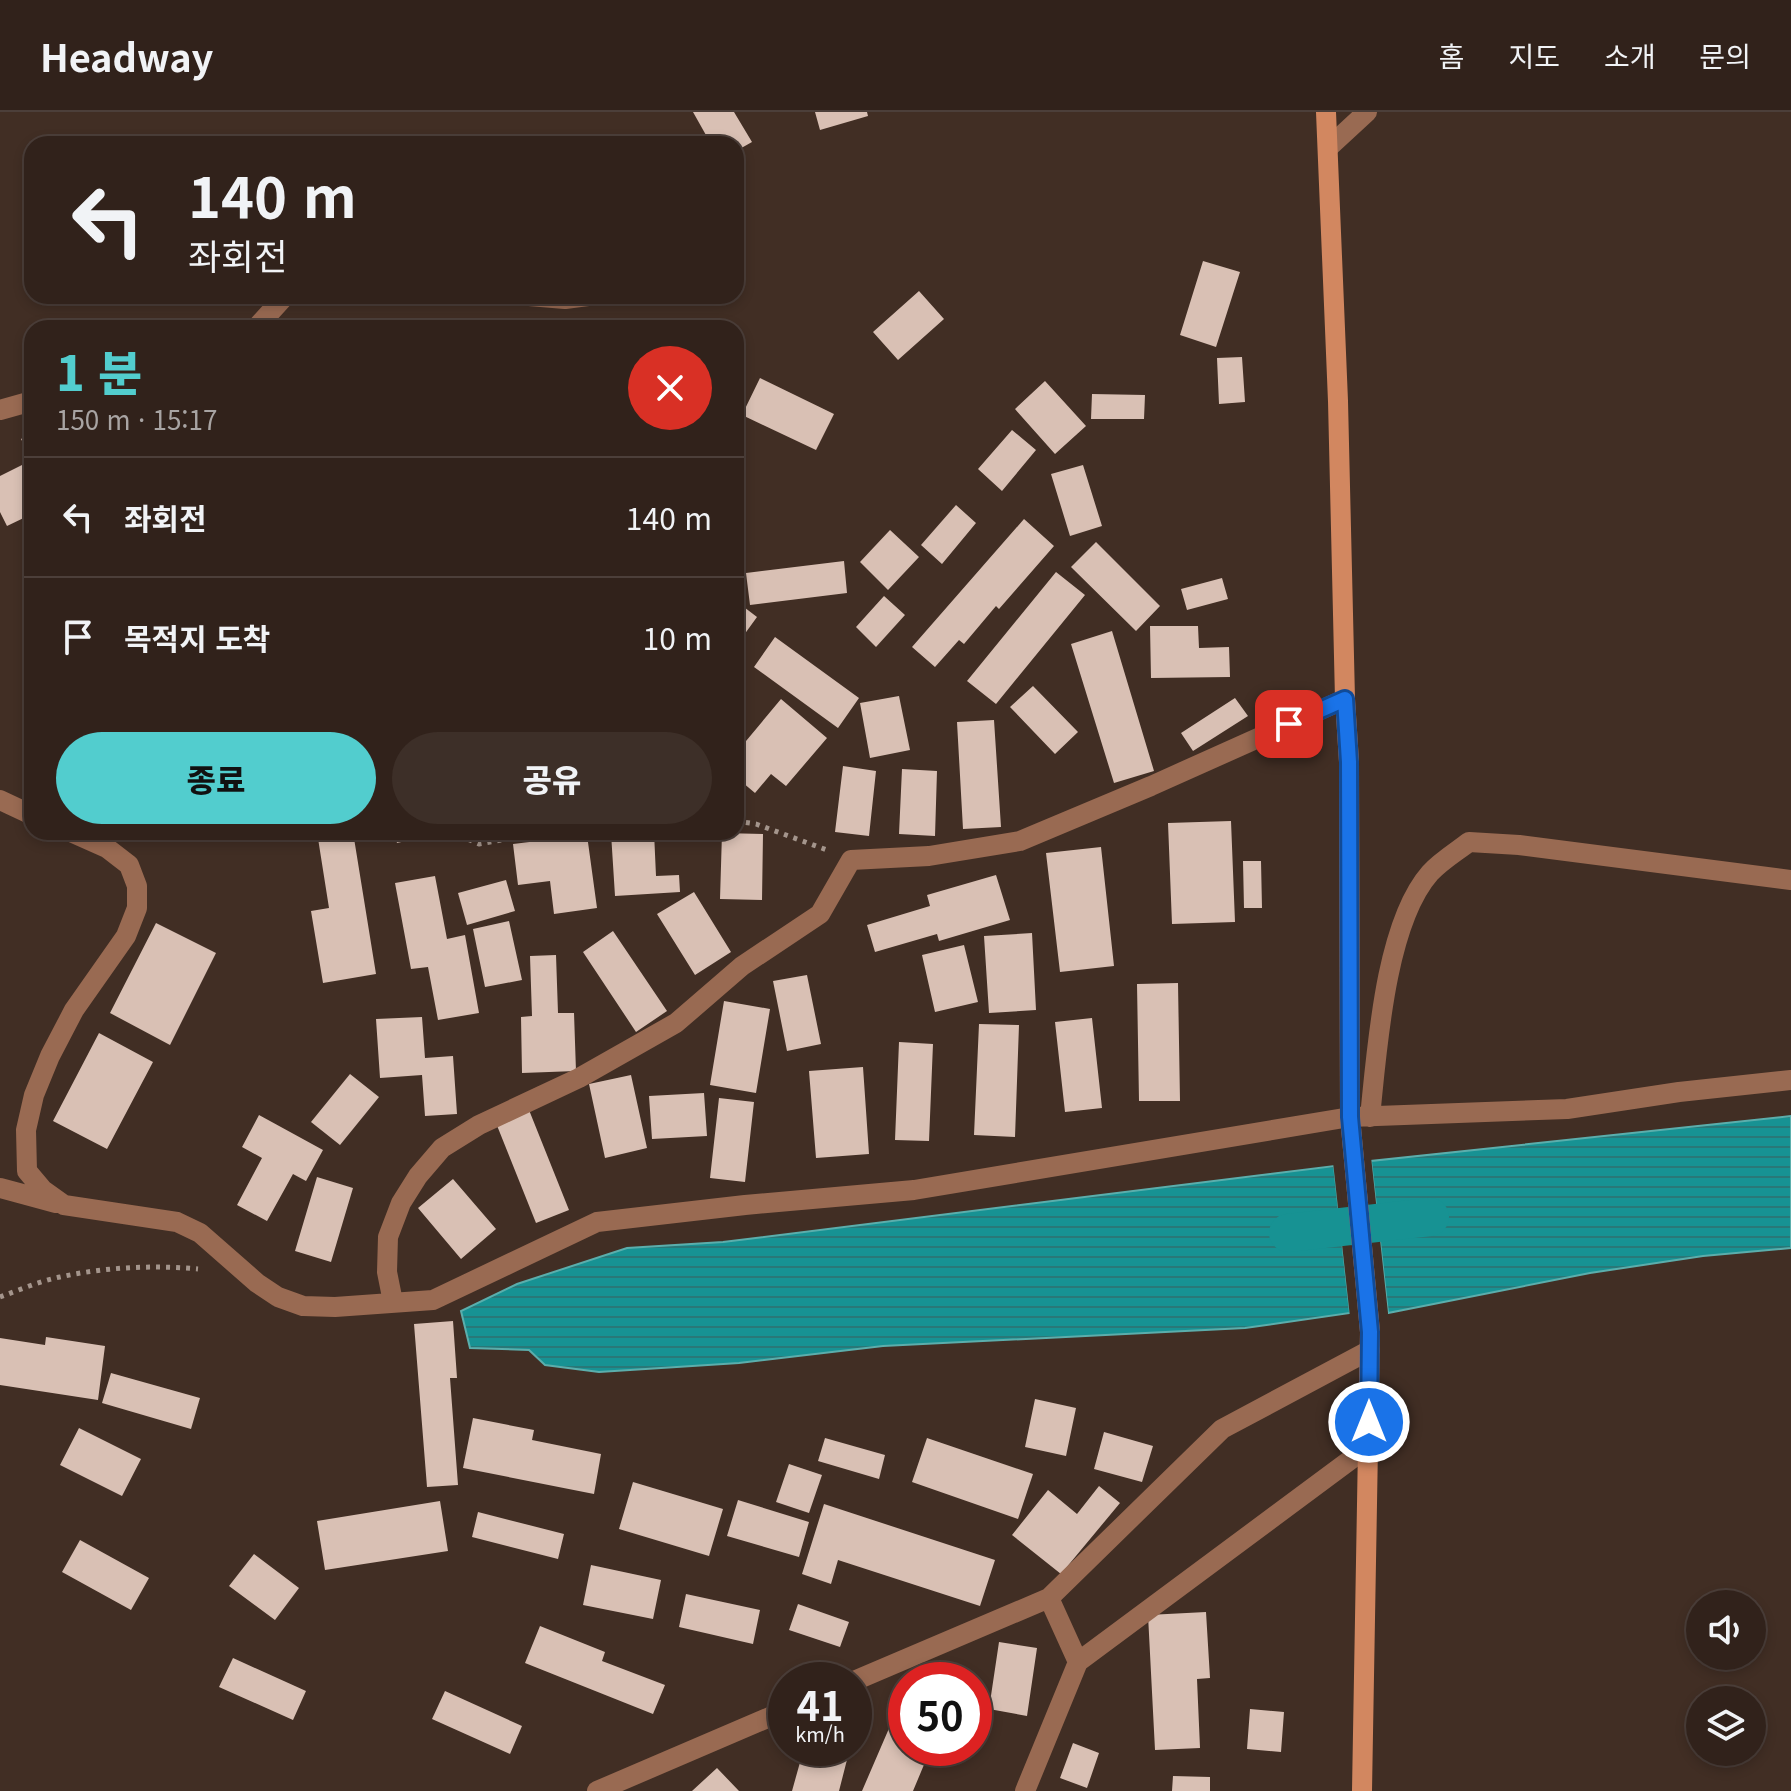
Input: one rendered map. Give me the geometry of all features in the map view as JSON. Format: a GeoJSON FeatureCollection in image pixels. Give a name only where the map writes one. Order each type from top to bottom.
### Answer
{"type":"FeatureCollection","features":[{"type":"Feature","properties":{"kind":"main road"},"geometry":{"type":"LineString","coordinates":[[1326,112],[1360,1117],[1351,1138],[1370,1341],[1362,1791]]}},
{"type":"Feature","properties":{"kind":"street"},"geometry":{"type":"LineString","coordinates":[[1328,148],[1367,112]]}},
{"type":"Feature","properties":{"kind":"street"},"geometry":{"type":"LineString","coordinates":[[263,320],[278,304]]}},
{"type":"Feature","properties":{"kind":"street"},"geometry":{"type":"LineString","coordinates":[[0,410],[24,403]]}},
{"type":"Feature","properties":{"kind":"street"},"geometry":{"type":"LineString","coordinates":[[393,1302],[387,1272],[388,1237],[401,1203],[418,1176],[442,1148],[479,1125],[579,1078],[676,1023],[742,966],[820,914],[851,860],[929,856],[1020,841],[1345,699]]}},
{"type":"Feature","properties":{"kind":"street"},"geometry":{"type":"LineString","coordinates":[[0,800],[24,811]]}},
{"type":"Feature","properties":{"kind":"street"},"geometry":{"type":"LineString","coordinates":[[64,1205],[43,1190],[27,1171],[26,1130],[34,1095],[74,1010],[126,936],[137,908],[137,886],[129,865],[107,848],[89,840]]}},
{"type":"Feature","properties":{"kind":"street"},"geometry":{"type":"LineString","coordinates":[[1360,1117],[1381,1008],[1406,914],[1430,874],[1469,842],[1519,845],[1791,880]]}},
{"type":"Feature","properties":{"kind":"street"},"geometry":{"type":"LineString","coordinates":[[0,1188],[64,1205],[177,1222],[200,1233],[257,1283],[278,1297],[303,1306],[346,1307],[433,1300],[597,1222],[914,1190],[1360,1117],[1567,1109],[1679,1092],[1791,1080]]}},
{"type":"Feature","properties":{"kind":"street"},"geometry":{"type":"LineString","coordinates":[[872,1673],[1049,1598],[1222,1429],[1370,1341]]}},
{"type":"Feature","properties":{"kind":"street"},"geometry":{"type":"LineString","coordinates":[[1025,1791],[1078,1662],[1369,1446]]}},
{"type":"Feature","properties":{"kind":"street"},"geometry":{"type":"LineString","coordinates":[[1049,1598],[1078,1662]]}},
{"type":"Feature","properties":{"kind":"street"},"geometry":{"type":"LineString","coordinates":[[597,1791],[768,1718]]}},
{"type":"Feature","properties":{"kind":"path"},"geometry":{"type":"LineString","coordinates":[[744,822],[791,836],[851,860]]}},
{"type":"Feature","properties":{"kind":"path"},"geometry":{"type":"LineString","coordinates":[[470,840],[479,844],[501,840]]}},
{"type":"Feature","properties":{"kind":"path"},"geometry":{"type":"LineString","coordinates":[[0,1297],[58,1277],[96,1271],[134,1267],[200,1270]]}},
{"type":"Feature","properties":{"kind":"water"},"geometry":{"type":"Polygon","coordinates":[[[1791,1116],[1791,1248],[1703,1256],[1590,1273],[1388,1313],[1371,1161],[1791,1116]]]}},
{"type":"Feature","properties":{"kind":"water"},"geometry":{"type":"Polygon","coordinates":[[[1334,1166],[1350,1313],[1245,1328],[883,1346],[739,1363],[599,1372],[545,1365],[529,1350],[470,1348],[461,1311],[517,1284],[627,1248],[723,1242],[1334,1166]]]}},
{"type":"Feature","properties":{"kind":"pier"},"geometry":{"type":"Polygon","coordinates":[[[1371,1157],[1388,1317],[1384,1313],[1367,1162],[1371,1157]]]}},
{"type":"Feature","properties":{"kind":"pier"},"geometry":{"type":"Polygon","coordinates":[[[1333,1162],[1338,1166],[1354,1313],[1350,1317],[1333,1162]]]}},
{"type":"Feature","properties":{"kind":"building"},"geometry":{"type":"Polygon","coordinates":[[[693,112],[734,112],[752,142],[744,146],[744,136],[706,136],[693,112]]]}},
{"type":"Feature","properties":{"kind":"building"},"geometry":{"type":"Polygon","coordinates":[[[815,112],[867,112],[868,116],[820,130],[815,112]]]}},
{"type":"Feature","properties":{"kind":"building"},"geometry":{"type":"Polygon","coordinates":[[[1203,261],[1240,272],[1216,347],[1180,335],[1203,261]]]}},
{"type":"Feature","properties":{"kind":"building"},"geometry":{"type":"Polygon","coordinates":[[[919,291],[944,319],[898,360],[873,332],[919,291]]]}},
{"type":"Feature","properties":{"kind":"building"},"geometry":{"type":"Polygon","coordinates":[[[1242,357],[1245,402],[1219,404],[1217,358],[1242,357]]]}},
{"type":"Feature","properties":{"kind":"building"},"geometry":{"type":"Polygon","coordinates":[[[760,378],[834,414],[816,450],[744,416],[760,378]]]}},
{"type":"Feature","properties":{"kind":"building"},"geometry":{"type":"Polygon","coordinates":[[[1045,381],[1086,426],[1055,454],[1015,409],[1045,381]]]}},
{"type":"Feature","properties":{"kind":"building"},"geometry":{"type":"Polygon","coordinates":[[[1092,394],[1145,395],[1144,419],[1091,419],[1092,394]]]}},
{"type":"Feature","properties":{"kind":"building"},"geometry":{"type":"Polygon","coordinates":[[[1012,430],[1036,450],[1002,491],[978,469],[1012,430]]]}},
{"type":"Feature","properties":{"kind":"building"},"geometry":{"type":"Polygon","coordinates":[[[24,464],[24,518],[7,526],[0,512],[0,476],[24,464]]]}},
{"type":"Feature","properties":{"kind":"building"},"geometry":{"type":"Polygon","coordinates":[[[1083,465],[1102,526],[1070,536],[1051,474],[1083,465]]]}},
{"type":"Feature","properties":{"kind":"building"},"geometry":{"type":"Polygon","coordinates":[[[956,505],[976,523],[942,564],[921,545],[956,505]]]}},
{"type":"Feature","properties":{"kind":"building"},"geometry":{"type":"Polygon","coordinates":[[[1024,519],[1054,546],[999,609],[996,606],[964,644],[959,640],[935,667],[912,647],[1024,519]]]}},
{"type":"Feature","properties":{"kind":"building"},"geometry":{"type":"Polygon","coordinates":[[[890,530],[919,557],[888,590],[860,562],[890,530]]]}},
{"type":"Feature","properties":{"kind":"building"},"geometry":{"type":"Polygon","coordinates":[[[1096,542],[1160,606],[1136,631],[1071,567],[1096,542]]]}},
{"type":"Feature","properties":{"kind":"building"},"geometry":{"type":"Polygon","coordinates":[[[844,561],[847,593],[750,605],[746,573],[844,561]]]}},
{"type":"Feature","properties":{"kind":"building"},"geometry":{"type":"Polygon","coordinates":[[[1056,572],[1085,595],[996,704],[967,681],[1056,572]]]}},
{"type":"Feature","properties":{"kind":"building"},"geometry":{"type":"Polygon","coordinates":[[[1222,578],[1228,599],[1187,610],[1181,589],[1222,578]]]}},
{"type":"Feature","properties":{"kind":"building"},"geometry":{"type":"Polygon","coordinates":[[[884,596],[905,615],[876,647],[856,627],[884,596]]]}},
{"type":"Feature","properties":{"kind":"building"},"geometry":{"type":"Polygon","coordinates":[[[744,607],[757,617],[744,635],[744,607]]]}},
{"type":"Feature","properties":{"kind":"building"},"geometry":{"type":"Polygon","coordinates":[[[1150,626],[1198,626],[1199,648],[1229,647],[1230,677],[1151,678],[1150,626]]]}},
{"type":"Feature","properties":{"kind":"building"},"geometry":{"type":"Polygon","coordinates":[[[1112,631],[1154,771],[1114,783],[1071,644],[1112,631]]]}},
{"type":"Feature","properties":{"kind":"building"},"geometry":{"type":"Polygon","coordinates":[[[775,637],[859,698],[838,728],[754,667],[775,637]]]}},
{"type":"Feature","properties":{"kind":"building"},"geometry":{"type":"Polygon","coordinates":[[[1033,686],[1078,732],[1055,754],[1010,707],[1033,686]]]}},
{"type":"Feature","properties":{"kind":"building"},"geometry":{"type":"Polygon","coordinates":[[[899,696],[910,750],[870,758],[860,703],[899,696]]]}},
{"type":"Feature","properties":{"kind":"building"},"geometry":{"type":"Polygon","coordinates":[[[1235,698],[1248,716],[1193,751],[1181,733],[1235,698]]]}},
{"type":"Feature","properties":{"kind":"building"},"geometry":{"type":"Polygon","coordinates":[[[781,699],[827,738],[786,786],[771,774],[755,793],[744,784],[744,743],[781,699]]]}},
{"type":"Feature","properties":{"kind":"building"},"geometry":{"type":"Polygon","coordinates":[[[994,720],[1001,827],[963,829],[957,722],[994,720]]]}},
{"type":"Feature","properties":{"kind":"building"},"geometry":{"type":"Polygon","coordinates":[[[843,766],[876,771],[869,836],[835,832],[843,766]]]}},
{"type":"Feature","properties":{"kind":"building"},"geometry":{"type":"Polygon","coordinates":[[[902,769],[937,771],[935,836],[899,834],[902,769]]]}},
{"type":"Feature","properties":{"kind":"building"},"geometry":{"type":"Polygon","coordinates":[[[1231,821],[1235,922],[1172,924],[1168,823],[1231,821]]]}},
{"type":"Feature","properties":{"kind":"building"},"geometry":{"type":"Polygon","coordinates":[[[744,834],[763,834],[762,900],[720,899],[722,840],[744,840],[744,834]]]}},
{"type":"Feature","properties":{"kind":"building"},"geometry":{"type":"Polygon","coordinates":[[[318,840],[354,840],[376,974],[323,983],[311,911],[329,908],[318,840]]]}},
{"type":"Feature","properties":{"kind":"building"},"geometry":{"type":"Polygon","coordinates":[[[588,840],[597,908],[554,914],[550,881],[518,885],[513,844],[588,840]]]}},
{"type":"Feature","properties":{"kind":"building"},"geometry":{"type":"Polygon","coordinates":[[[611,840],[654,840],[656,876],[679,875],[680,892],[615,896],[611,840]]]}},
{"type":"Feature","properties":{"kind":"building"},"geometry":{"type":"Polygon","coordinates":[[[1101,847],[1114,966],[1060,972],[1046,853],[1101,847]]]}},
{"type":"Feature","properties":{"kind":"building"},"geometry":{"type":"Polygon","coordinates":[[[1243,861],[1261,861],[1262,908],[1244,908],[1243,861]]]}},
{"type":"Feature","properties":{"kind":"building"},"geometry":{"type":"Polygon","coordinates":[[[996,875],[1010,920],[939,941],[937,934],[875,952],[867,925],[930,906],[927,895],[996,875]]]}},
{"type":"Feature","properties":{"kind":"building"},"geometry":{"type":"Polygon","coordinates":[[[435,876],[447,939],[465,935],[479,1013],[438,1020],[428,967],[411,969],[395,883],[435,876]]]}},
{"type":"Feature","properties":{"kind":"building"},"geometry":{"type":"Polygon","coordinates":[[[506,880],[515,911],[467,925],[458,893],[506,880]]]}},
{"type":"Feature","properties":{"kind":"building"},"geometry":{"type":"Polygon","coordinates":[[[694,892],[731,952],[695,975],[657,914],[694,892]]]}},
{"type":"Feature","properties":{"kind":"building"},"geometry":{"type":"Polygon","coordinates":[[[509,921],[522,980],[485,987],[473,929],[509,921]]]}},
{"type":"Feature","properties":{"kind":"building"},"geometry":{"type":"Polygon","coordinates":[[[156,923],[216,953],[170,1045],[110,1013],[156,923]]]}},
{"type":"Feature","properties":{"kind":"building"},"geometry":{"type":"Polygon","coordinates":[[[613,931],[667,1011],[636,1032],[583,952],[613,931]]]}},
{"type":"Feature","properties":{"kind":"building"},"geometry":{"type":"Polygon","coordinates":[[[1032,933],[1036,1010],[989,1013],[984,936],[1032,933]]]}},
{"type":"Feature","properties":{"kind":"building"},"geometry":{"type":"Polygon","coordinates":[[[964,945],[978,1002],[935,1012],[922,955],[964,945]]]}},
{"type":"Feature","properties":{"kind":"building"},"geometry":{"type":"Polygon","coordinates":[[[556,955],[558,1013],[574,1013],[576,1071],[522,1073],[521,1017],[532,1016],[530,956],[556,955]]]}},
{"type":"Feature","properties":{"kind":"building"},"geometry":{"type":"Polygon","coordinates":[[[807,975],[821,1044],[787,1051],[773,981],[807,975]]]}},
{"type":"Feature","properties":{"kind":"building"},"geometry":{"type":"Polygon","coordinates":[[[1178,983],[1180,1101],[1139,1101],[1137,984],[1178,983]]]}},
{"type":"Feature","properties":{"kind":"building"},"geometry":{"type":"Polygon","coordinates":[[[724,1001],[770,1009],[756,1093],[710,1085],[724,1001]]]}},
{"type":"Feature","properties":{"kind":"building"},"geometry":{"type":"Polygon","coordinates":[[[422,1017],[425,1058],[453,1056],[457,1114],[425,1116],[422,1075],[380,1078],[376,1019],[422,1017]]]}},
{"type":"Feature","properties":{"kind":"building"},"geometry":{"type":"Polygon","coordinates":[[[1092,1018],[1102,1108],[1065,1112],[1055,1022],[1092,1018]]]}},
{"type":"Feature","properties":{"kind":"building"},"geometry":{"type":"Polygon","coordinates":[[[979,1024],[1019,1025],[1015,1137],[974,1135],[979,1024]]]}},
{"type":"Feature","properties":{"kind":"building"},"geometry":{"type":"Polygon","coordinates":[[[99,1033],[153,1062],[107,1149],[53,1121],[99,1033]]]}},
{"type":"Feature","properties":{"kind":"building"},"geometry":{"type":"Polygon","coordinates":[[[899,1042],[933,1044],[929,1141],[895,1140],[899,1042]]]}},
{"type":"Feature","properties":{"kind":"building"},"geometry":{"type":"Polygon","coordinates":[[[863,1067],[869,1154],[816,1158],[809,1071],[863,1067]]]}},
{"type":"Feature","properties":{"kind":"building"},"geometry":{"type":"Polygon","coordinates":[[[350,1074],[379,1097],[340,1145],[311,1122],[350,1074]]]}},
{"type":"Feature","properties":{"kind":"building"},"geometry":{"type":"Polygon","coordinates":[[[631,1075],[647,1148],[605,1158],[589,1084],[631,1075]]]}},
{"type":"Feature","properties":{"kind":"building"},"geometry":{"type":"Polygon","coordinates":[[[704,1093],[707,1136],[652,1139],[649,1096],[704,1093]]]}},
{"type":"Feature","properties":{"kind":"building"},"geometry":{"type":"Polygon","coordinates":[[[719,1098],[754,1102],[745,1182],[710,1178],[719,1098]]]}},
{"type":"Feature","properties":{"kind":"building"},"geometry":{"type":"Polygon","coordinates":[[[529,1110],[569,1210],[536,1223],[496,1123],[529,1110]]]}},
{"type":"Feature","properties":{"kind":"building"},"geometry":{"type":"Polygon","coordinates":[[[259,1115],[323,1150],[306,1181],[293,1174],[267,1221],[237,1205],[262,1158],[242,1147],[259,1115]]]}},
{"type":"Feature","properties":{"kind":"building"},"geometry":{"type":"Polygon","coordinates":[[[317,1177],[353,1188],[331,1262],[295,1251],[317,1177]]]}},
{"type":"Feature","properties":{"kind":"building"},"geometry":{"type":"Polygon","coordinates":[[[453,1179],[496,1229],[461,1259],[418,1208],[453,1179]]]}},
{"type":"Feature","properties":{"kind":"building"},"geometry":{"type":"Polygon","coordinates":[[[453,1321],[457,1378],[450,1378],[458,1485],[427,1487],[414,1324],[453,1321]]]}},
{"type":"Feature","properties":{"kind":"building"},"geometry":{"type":"Polygon","coordinates":[[[46,1337],[105,1346],[98,1400],[0,1385],[0,1338],[45,1345],[46,1337]]]}},
{"type":"Feature","properties":{"kind":"building"},"geometry":{"type":"Polygon","coordinates":[[[111,1373],[200,1398],[191,1429],[102,1403],[111,1373]]]}},
{"type":"Feature","properties":{"kind":"building"},"geometry":{"type":"Polygon","coordinates":[[[1035,1399],[1076,1408],[1066,1456],[1025,1447],[1035,1399]]]}},
{"type":"Feature","properties":{"kind":"building"},"geometry":{"type":"Polygon","coordinates":[[[473,1418],[534,1430],[532,1440],[601,1454],[594,1494],[463,1468],[473,1418]]]}},
{"type":"Feature","properties":{"kind":"building"},"geometry":{"type":"Polygon","coordinates":[[[79,1428],[141,1459],[122,1496],[60,1465],[79,1428]]]}},
{"type":"Feature","properties":{"kind":"building"},"geometry":{"type":"Polygon","coordinates":[[[1104,1432],[1153,1446],[1142,1482],[1094,1469],[1104,1432]]]}},
{"type":"Feature","properties":{"kind":"building"},"geometry":{"type":"Polygon","coordinates":[[[825,1438],[885,1455],[879,1479],[818,1461],[825,1438]]]}},
{"type":"Feature","properties":{"kind":"building"},"geometry":{"type":"Polygon","coordinates":[[[927,1438],[1033,1474],[1018,1519],[912,1482],[927,1438]]]}},
{"type":"Feature","properties":{"kind":"building"},"geometry":{"type":"Polygon","coordinates":[[[789,1464],[822,1475],[809,1513],[776,1502],[789,1464]]]}},
{"type":"Feature","properties":{"kind":"building"},"geometry":{"type":"Polygon","coordinates":[[[633,1482],[723,1509],[709,1556],[619,1529],[633,1482]]]}},
{"type":"Feature","properties":{"kind":"building"},"geometry":{"type":"Polygon","coordinates":[[[1099,1486],[1120,1503],[1061,1574],[1012,1535],[1048,1490],[1077,1514],[1099,1486]]]}},
{"type":"Feature","properties":{"kind":"building"},"geometry":{"type":"Polygon","coordinates":[[[738,1500],[809,1522],[799,1557],[727,1536],[738,1500]]]}},
{"type":"Feature","properties":{"kind":"building"},"geometry":{"type":"Polygon","coordinates":[[[440,1501],[448,1551],[325,1570],[317,1521],[440,1501]]]}},
{"type":"Feature","properties":{"kind":"building"},"geometry":{"type":"Polygon","coordinates":[[[824,1504],[995,1560],[980,1606],[838,1560],[831,1584],[802,1574],[824,1504]]]}},
{"type":"Feature","properties":{"kind":"building"},"geometry":{"type":"Polygon","coordinates":[[[478,1512],[564,1534],[558,1559],[472,1537],[478,1512]]]}},
{"type":"Feature","properties":{"kind":"building"},"geometry":{"type":"Polygon","coordinates":[[[80,1540],[149,1578],[131,1610],[62,1572],[80,1540]]]}},
{"type":"Feature","properties":{"kind":"building"},"geometry":{"type":"Polygon","coordinates":[[[254,1554],[299,1588],[275,1620],[229,1586],[254,1554]]]}},
{"type":"Feature","properties":{"kind":"building"},"geometry":{"type":"Polygon","coordinates":[[[591,1565],[661,1580],[653,1619],[583,1605],[591,1565]]]}},
{"type":"Feature","properties":{"kind":"building"},"geometry":{"type":"Polygon","coordinates":[[[686,1594],[760,1610],[753,1644],[679,1627],[686,1594]]]}},
{"type":"Feature","properties":{"kind":"building"},"geometry":{"type":"Polygon","coordinates":[[[798,1604],[849,1622],[840,1647],[789,1630],[798,1604]]]}},
{"type":"Feature","properties":{"kind":"building"},"geometry":{"type":"Polygon","coordinates":[[[1206,1612],[1210,1678],[1197,1679],[1200,1748],[1155,1750],[1148,1615],[1206,1612]]]}},
{"type":"Feature","properties":{"kind":"building"},"geometry":{"type":"Polygon","coordinates":[[[540,1626],[605,1652],[602,1661],[665,1685],[653,1714],[525,1663],[540,1626]]]}},
{"type":"Feature","properties":{"kind":"building"},"geometry":{"type":"Polygon","coordinates":[[[999,1642],[1037,1648],[1027,1716],[992,1710],[999,1642]]]}},
{"type":"Feature","properties":{"kind":"building"},"geometry":{"type":"Polygon","coordinates":[[[233,1658],[306,1691],[293,1720],[219,1687],[233,1658]]]}},
{"type":"Feature","properties":{"kind":"building"},"geometry":{"type":"Polygon","coordinates":[[[445,1691],[522,1726],[510,1754],[432,1719],[445,1691]]]}},
{"type":"Feature","properties":{"kind":"building"},"geometry":{"type":"Polygon","coordinates":[[[1250,1709],[1284,1712],[1281,1752],[1247,1749],[1250,1709]]]}},
{"type":"Feature","properties":{"kind":"building"},"geometry":{"type":"Polygon","coordinates":[[[888,1731],[888,1766],[923,1766],[913,1791],[862,1791],[888,1731]]]}},
{"type":"Feature","properties":{"kind":"building"},"geometry":{"type":"Polygon","coordinates":[[[1073,1743],[1099,1753],[1087,1788],[1060,1778],[1073,1743]]]}},
{"type":"Feature","properties":{"kind":"building"},"geometry":{"type":"Polygon","coordinates":[[[799,1766],[845,1766],[839,1791],[792,1791],[799,1766]]]}},
{"type":"Feature","properties":{"kind":"building"},"geometry":{"type":"Polygon","coordinates":[[[717,1768],[739,1791],[692,1791],[717,1768]]]}},
{"type":"Feature","properties":{"kind":"building"},"geometry":{"type":"Polygon","coordinates":[[[1173,1776],[1210,1777],[1210,1791],[1172,1791],[1173,1776]]]}},
{"type":"Feature","properties":{"kind":"waterway"},"geometry":{"type":"LineString","coordinates":[[1288,1233],[1430,1217]]}},
{"type":"Feature","properties":{"kind":"route"},"geometry":{"type":"LineString","coordinates":[[1289,724],[1345,699],[1349,762],[1350,1117],[1370,1332],[1369,1422]]}}]}
